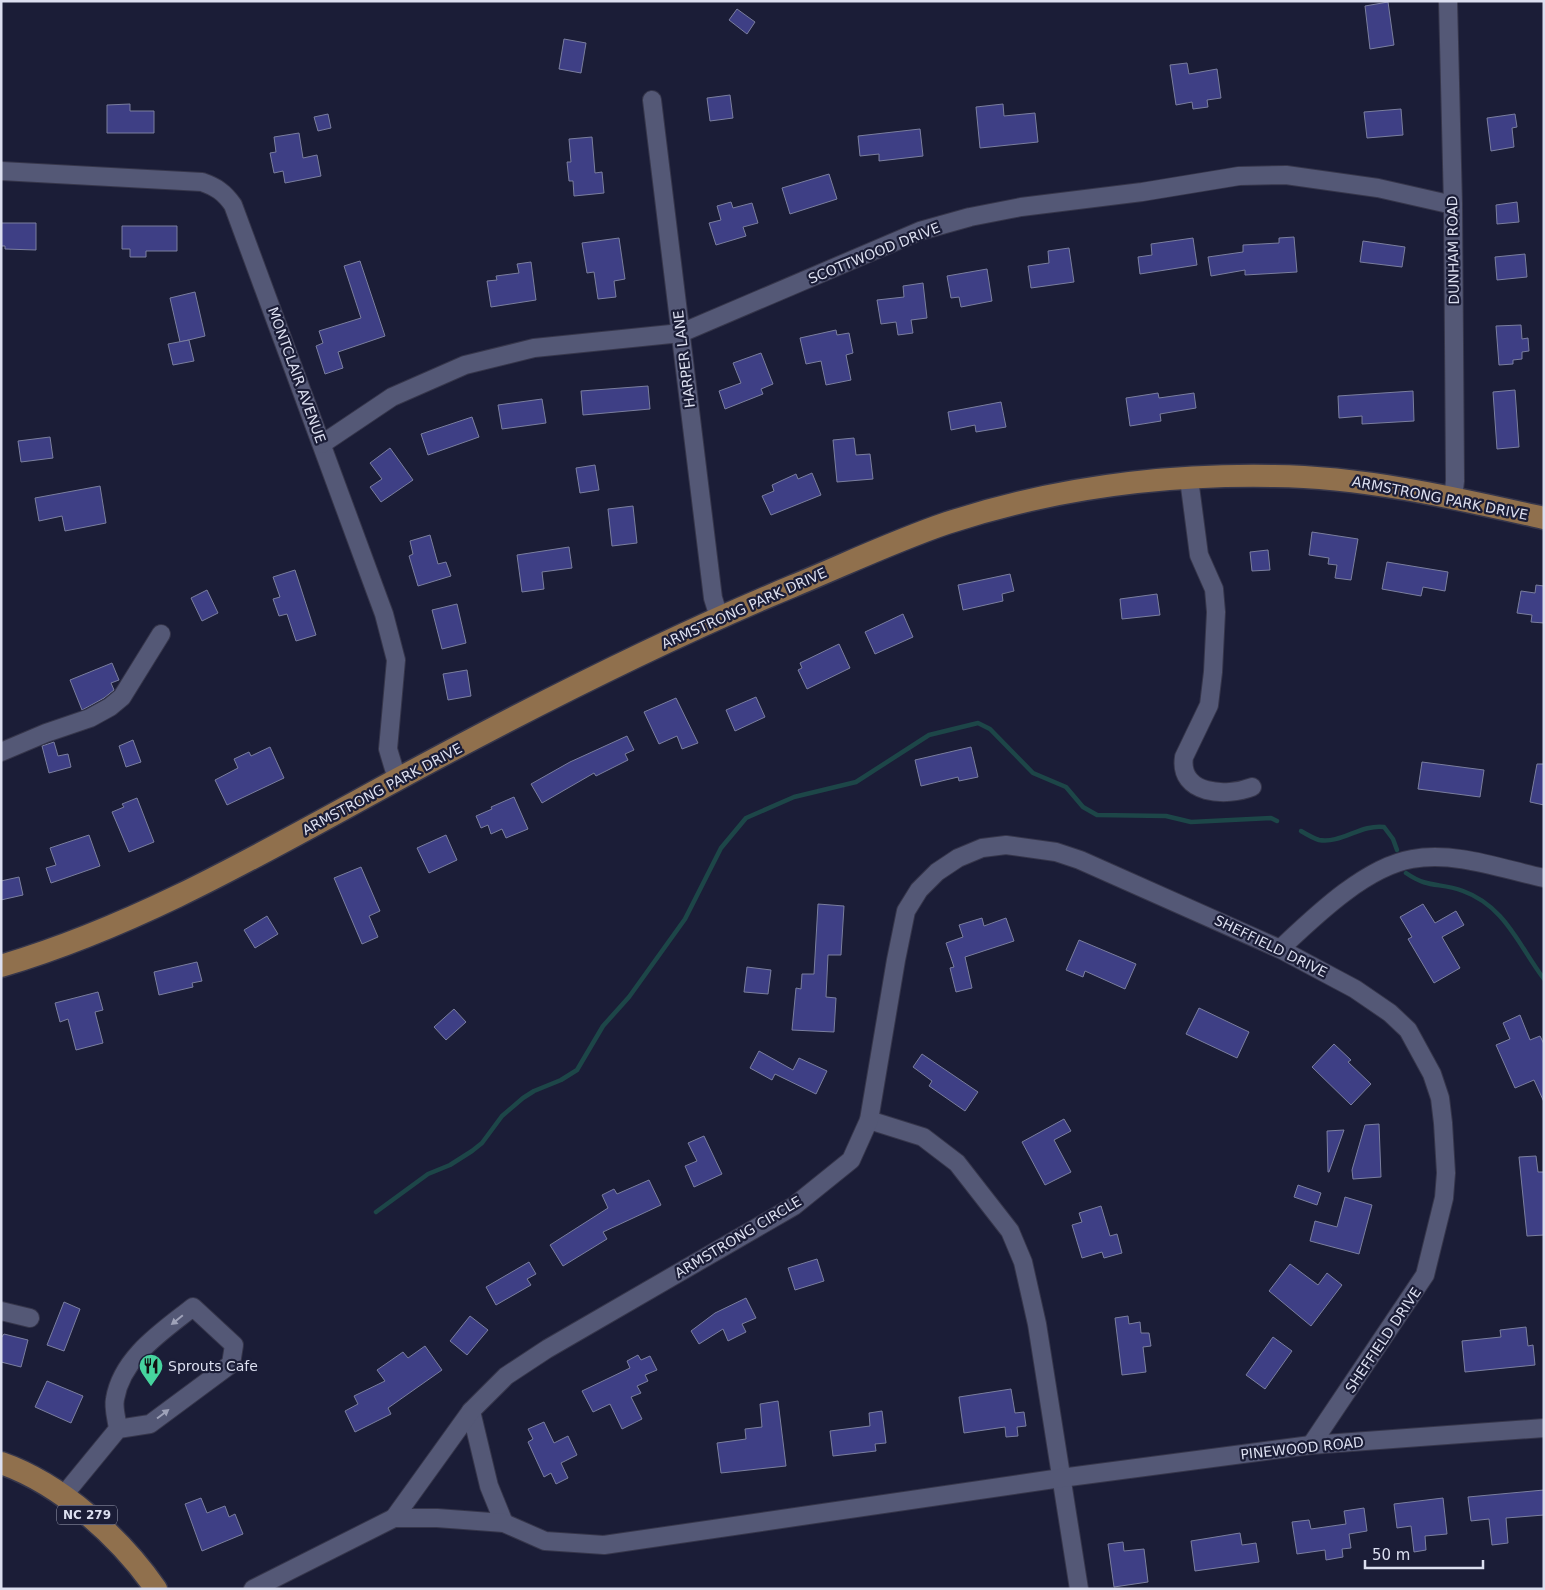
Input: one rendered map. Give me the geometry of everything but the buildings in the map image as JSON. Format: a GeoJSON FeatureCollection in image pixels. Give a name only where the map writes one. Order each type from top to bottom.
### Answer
{"type":"FeatureCollection","features":[{"type":"Feature","properties":{"kind":"main road","name":"ARMSTRONG PARK DRIVE"},"geometry":{"type":"LineString","coordinates":[[1,966],[44,954],[160,906],[299,834],[397,779],[595,677],[719,617],[950,522],[1061,494],[1136,483],[1274,476],[1324,478],[1453,498],[1544,518]]}},
{"type":"Feature","properties":{"kind":"main road","name":"NC 279"},"geometry":{"type":"LineString","coordinates":[[1,1463],[63,1496],[108,1533],[156,1589]]}},
{"type":"Feature","properties":{"kind":"street","name":"DUNHAM ROAD"},"geometry":{"type":"LineString","coordinates":[[1451,5],[1455,472],[1453,498]]}},
{"type":"Feature","properties":{"kind":"street","name":"HARPER LANE"},"geometry":{"type":"LineString","coordinates":[[652,100],[713,598],[719,617]]}},
{"type":"Feature","properties":{"kind":"street","name":"MONTCLAIR AVENUE"},"geometry":{"type":"LineString","coordinates":[[1,171],[202,182],[216,187],[226,195],[241,224],[384,614],[396,660],[388,749],[397,779]]}},
{"type":"Feature","properties":{"kind":"street","name":"SCOTTWOOD DRIVE"},"geometry":{"type":"LineString","coordinates":[[322,444],[392,398],[465,365],[534,348],[681,333],[920,231],[970,217],[1021,207],[1064,203],[1239,176],[1286,175],[1378,188],[1453,205]]}},
{"type":"Feature","properties":{"kind":"street"},"geometry":{"type":"LineString","coordinates":[[1188,479],[1199,555],[1214,589],[1216,612],[1213,672],[1209,705],[1184,756],[1183,764],[1188,778],[1208,791],[1231,794],[1252,787]]}},
{"type":"Feature","properties":{"kind":"street"},"geometry":{"type":"LineString","coordinates":[[1,752],[46,733],[90,718],[110,707],[122,697],[161,634]]}},
{"type":"Feature","properties":{"kind":"street","name":"SHEFFIELD DRIVE"},"geometry":{"type":"LineString","coordinates":[[869,1120],[906,911],[920,890],[937,872],[958,858],[982,848],[1006,845],[1023,846],[1056,852],[1080,860],[1280,949],[1355,989],[1390,1012],[1408,1030],[1432,1074],[1440,1098],[1445,1148],[1444,1198],[1425,1275],[1311,1445]]}},
{"type":"Feature","properties":{"kind":"street"},"geometry":{"type":"LineString","coordinates":[[1280,949],[1322,908],[1373,875],[1412,859],[1459,859],[1544,878]]}},
{"type":"Feature","properties":{"kind":"street"},"geometry":{"type":"LineString","coordinates":[[869,1120],[923,1137],[957,1163],[1010,1231],[1023,1262],[1037,1324],[1079,1589]]}},
{"type":"Feature","properties":{"kind":"street","name":"ARMSTRONG CIRCLE"},"geometry":{"type":"LineString","coordinates":[[394,1518],[471,1411],[506,1376],[547,1349],[794,1206],[851,1160],[869,1120]]}},
{"type":"Feature","properties":{"kind":"street"},"geometry":{"type":"LineString","coordinates":[[63,1496],[118,1429],[150,1424],[231,1364],[234,1345],[193,1307],[147,1344],[121,1378],[114,1400],[118,1429]]}},
{"type":"Feature","properties":{"kind":"street"},"geometry":{"type":"LineString","coordinates":[[1,1311],[30,1318]]}},
{"type":"Feature","properties":{"kind":"street"},"geometry":{"type":"LineString","coordinates":[[471,1411],[489,1486],[504,1523]]}},
{"type":"Feature","properties":{"kind":"street","name":"PINEWOOD ROAD"},"geometry":{"type":"LineString","coordinates":[[1061,1478],[1311,1445],[1544,1428]]}},
{"type":"Feature","properties":{"kind":"street","name":"ARMSTRONG CIRCLE"},"geometry":{"type":"LineString","coordinates":[[253,1589],[394,1518],[437,1518],[504,1523],[545,1541],[604,1544],[1061,1478]]}},
{"type":"Feature","properties":{"kind":"waterway"},"geometry":{"type":"LineString","coordinates":[[376,1212],[428,1174],[450,1165],[472,1151],[482,1143],[502,1116],[523,1098],[534,1091],[561,1080],[577,1070],[603,1026],[629,997],[685,919],[721,848],[746,818],[794,797],[856,782],[929,735],[978,723],[990,729],[1033,773],[1066,787],[1083,807],[1097,815],[1166,816],[1191,822],[1271,818],[1277,821]]}},
{"type":"Feature","properties":{"kind":"waterway"},"geometry":{"type":"LineString","coordinates":[[1301,831],[1319,840],[1327,840],[1343,837],[1367,828],[1384,827],[1393,839],[1397,850]]}},
{"type":"Feature","properties":{"kind":"waterway"},"geometry":{"type":"LineString","coordinates":[[1406,873],[1421,881],[1463,891],[1490,906],[1510,928],[1544,979]]}},
{"type":"Feature","properties":{"kind":"place","name":"Sprouts Cafe"},"geometry":{"type":"Point","coordinates":[151,1387]}}]}
